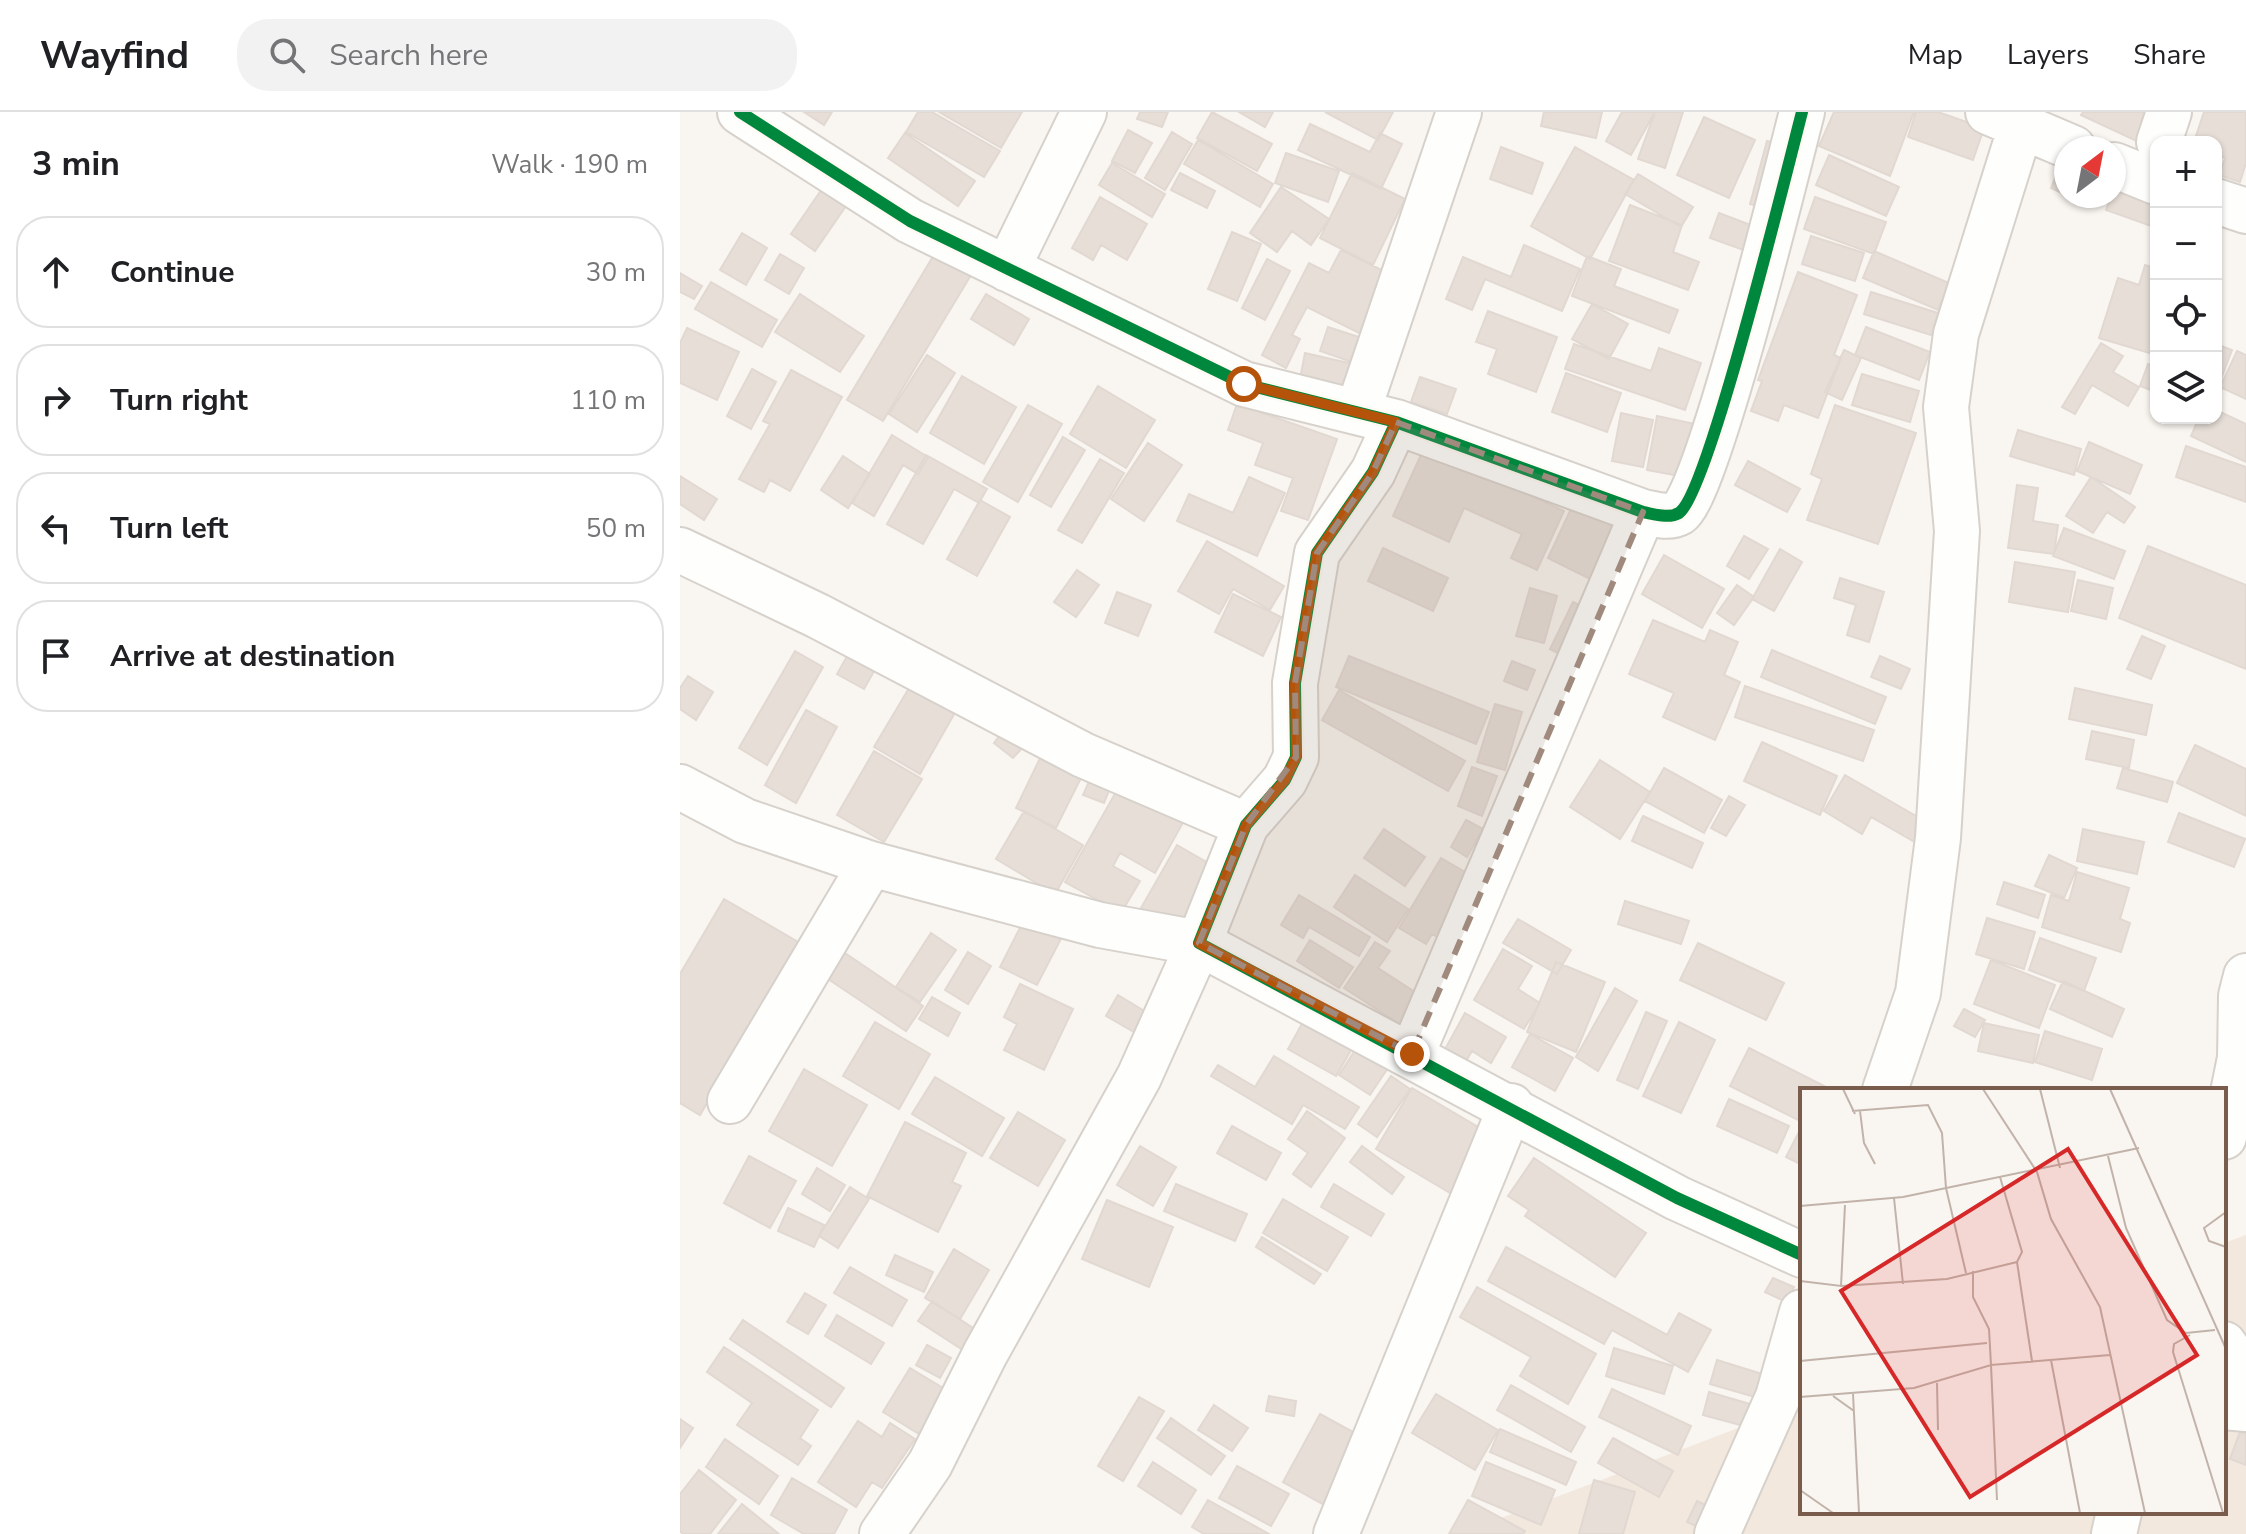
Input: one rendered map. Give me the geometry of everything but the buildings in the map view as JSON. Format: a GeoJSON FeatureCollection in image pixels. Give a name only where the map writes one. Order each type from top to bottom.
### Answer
{"type":"FeatureCollection","features":[{"type":"Feature","properties":{"kind":"street"},"geometry":{"type":"LineString","coordinates":[[740,112],[910,221],[1244,384],[1377,416],[1643,512],[1667,516],[1680,513],[1698,481],[1719,419],[1802,112]]}},
{"type":"Feature","properties":{"kind":"street"},"geometry":{"type":"LineString","coordinates":[[1007,269],[1084,112]]}},
{"type":"Feature","properties":{"kind":"street"},"geometry":{"type":"LineString","coordinates":[[882,1534],[930,1464],[985,1354],[1139,1077],[1199,943],[1246,825],[1285,780],[1296,757],[1295,683],[1317,553],[1373,472],[1377,416],[1459,112]]}},
{"type":"Feature","properties":{"kind":"street"},"geometry":{"type":"LineString","coordinates":[[2146,164],[2169,112]]}},
{"type":"Feature","properties":{"kind":"street"},"geometry":{"type":"LineString","coordinates":[[1886,1088],[1918,993],[1938,838],[1957,531],[1946,407],[1956,334],[2010,117],[2054,139]]}},
{"type":"Feature","properties":{"kind":"street"},"geometry":{"type":"LineString","coordinates":[[2222,203],[2246,211]]}},
{"type":"Feature","properties":{"kind":"street"},"geometry":{"type":"LineString","coordinates":[[1412,1054],[1643,512]]}},
{"type":"Feature","properties":{"kind":"street"},"geometry":{"type":"LineString","coordinates":[[680,550],[818,616],[1083,755],[1246,825]]}},
{"type":"Feature","properties":{"kind":"street"},"geometry":{"type":"LineString","coordinates":[[680,787],[745,821],[871,864],[1100,925],[1199,943],[1511,1106],[1677,1198],[1800,1254]]}},
{"type":"Feature","properties":{"kind":"street"},"geometry":{"type":"LineString","coordinates":[[730,1101],[871,864]]}},
{"type":"Feature","properties":{"kind":"street"},"geometry":{"type":"LineString","coordinates":[[2226,1127],[2240,1058],[2241,996],[2246,976]]}},
{"type":"Feature","properties":{"kind":"street"},"geometry":{"type":"LineString","coordinates":[[1336,1534],[1511,1106]]}},
{"type":"Feature","properties":{"kind":"street"},"geometry":{"type":"LineString","coordinates":[[1717,1534],[1778,1397],[1800,1319]]}},
{"type":"Feature","properties":{"kind":"street"},"geometry":{"type":"LineString","coordinates":[[2226,1347],[2246,1375]]}},
{"type":"Feature","properties":{"kind":"street"},"geometry":{"type":"LineString","coordinates":[[2226,1407],[2246,1409]]}},
{"type":"Feature","properties":{"kind":"street"},"geometry":{"type":"LineString","coordinates":[[2114,1534],[2119,1514]]}},
{"type":"Feature","properties":{"kind":"highlighted area"},"geometry":{"type":"Polygon","coordinates":[[[1396,422],[1643,512],[1412,1054],[1199,943],[1246,825],[1296,757],[1295,683],[1317,553],[1373,472],[1396,422]]]}},
{"type":"Feature","properties":{"kind":"shaded area"},"geometry":{"type":"Polygon","coordinates":[[[2246,1235],[2246,1534],[1459,1534],[1800,1405],[1800,1514],[2226,1514],[2226,1242],[2246,1235]]]}},
{"type":"Feature","properties":{"kind":"cycle path"},"geometry":{"type":"LineString","coordinates":[[740,112],[910,221],[1244,384],[1396,422],[1643,512],[1666,516],[1679,513],[1692,493],[1708,450],[1765,258],[1802,112]]}},
{"type":"Feature","properties":{"kind":"cycle path"},"geometry":{"type":"LineString","coordinates":[[1396,422],[1373,472],[1317,553],[1295,683],[1296,757],[1285,780],[1246,825],[1199,943],[1677,1198],[1800,1254]]}},
{"type":"Feature","properties":{"kind":"route"},"geometry":{"type":"LineString","coordinates":[[1244,384],[1396,422],[1373,472],[1317,553],[1295,683],[1296,757],[1285,780],[1246,825],[1199,943],[1412,1054]]}}]}
